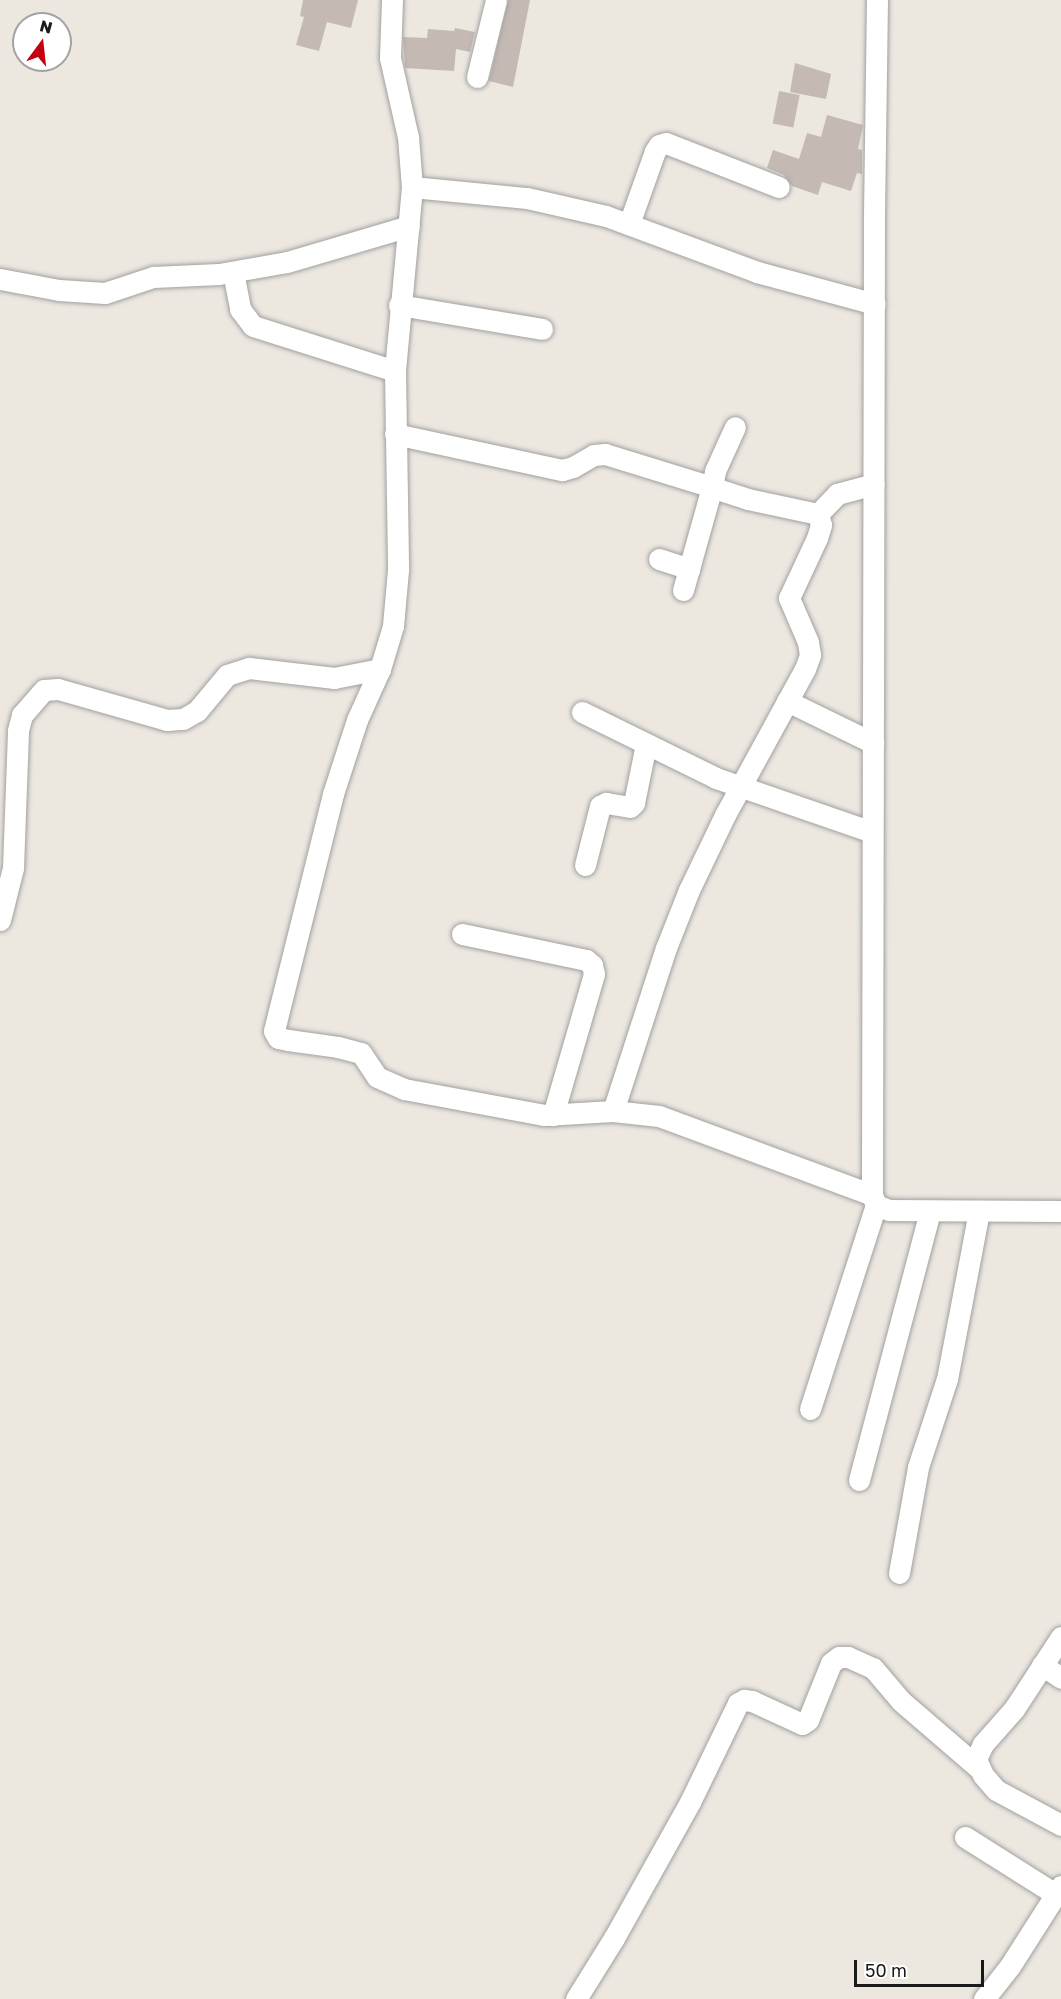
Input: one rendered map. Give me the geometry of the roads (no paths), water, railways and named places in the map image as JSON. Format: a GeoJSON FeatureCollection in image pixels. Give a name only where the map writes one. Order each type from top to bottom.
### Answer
{"type":"FeatureCollection","features":[{"type":"Feature","properties":{"kind":"street"},"geometry":{"type":"LineString","coordinates":[[392,0],[390,58],[408,137],[412,187],[399,305],[395,371],[398,570],[393,626],[380,669],[357,720],[333,794],[274,1031],[278,1038],[338,1047],[361,1053],[377,1077],[404,1089],[553,1115],[613,1111],[659,1116],[874,1200],[890,1210],[1061,1211]]}},
{"type":"Feature","properties":{"kind":"street"},"geometry":{"type":"LineString","coordinates":[[477,77],[496,0]]}},
{"type":"Feature","properties":{"kind":"street"},"geometry":{"type":"LineString","coordinates":[[810,1409],[874,1200],[872,832],[877,0]]}},
{"type":"Feature","properties":{"kind":"street"},"geometry":{"type":"LineString","coordinates":[[629,224],[655,151],[659,145],[666,143],[779,187]]}},
{"type":"Feature","properties":{"kind":"street"},"geometry":{"type":"LineString","coordinates":[[412,187],[527,198],[606,216],[757,272],[875,304]]}},
{"type":"Feature","properties":{"kind":"street"},"geometry":{"type":"LineString","coordinates":[[0,279],[59,290],[105,293],[153,277],[234,272],[287,262],[409,226]]}},
{"type":"Feature","properties":{"kind":"street"},"geometry":{"type":"LineString","coordinates":[[234,272],[240,309],[244,318],[254,326],[395,371]]}},
{"type":"Feature","properties":{"kind":"street"},"geometry":{"type":"LineString","coordinates":[[399,305],[542,329]]}},
{"type":"Feature","properties":{"kind":"street"},"geometry":{"type":"LineString","coordinates":[[683,590],[715,471],[735,427]]}},
{"type":"Feature","properties":{"kind":"street"},"geometry":{"type":"LineString","coordinates":[[395,434],[562,470],[573,467],[594,455],[605,454],[748,499],[818,514]]}},
{"type":"Feature","properties":{"kind":"street"},"geometry":{"type":"LineString","coordinates":[[818,514],[837,494],[874,484]]}},
{"type":"Feature","properties":{"kind":"street"},"geometry":{"type":"LineString","coordinates":[[613,1111],[666,948],[689,890],[810,655],[808,642],[789,598],[817,538],[821,525],[818,514]]}},
{"type":"Feature","properties":{"kind":"street"},"geometry":{"type":"LineString","coordinates":[[658,559],[689,568]]}},
{"type":"Feature","properties":{"kind":"street"},"geometry":{"type":"LineString","coordinates":[[0,920],[13,868],[18,729],[22,716],[44,690],[58,689],[167,720],[183,719],[197,711],[227,675],[249,668],[334,678],[380,669]]}},
{"type":"Feature","properties":{"kind":"street"},"geometry":{"type":"LineString","coordinates":[[788,701],[873,742]]}},
{"type":"Feature","properties":{"kind":"street"},"geometry":{"type":"LineString","coordinates":[[582,712],[716,778],[872,832]]}},
{"type":"Feature","properties":{"kind":"street"},"geometry":{"type":"LineString","coordinates":[[585,865],[600,806],[606,803],[630,807],[634,802],[646,744]]}},
{"type":"Feature","properties":{"kind":"street"},"geometry":{"type":"LineString","coordinates":[[462,934],[586,960],[591,965],[594,974],[553,1115]]}},
{"type":"Feature","properties":{"kind":"street"},"geometry":{"type":"LineString","coordinates":[[859,1480],[930,1210]]}},
{"type":"Feature","properties":{"kind":"street"},"geometry":{"type":"LineString","coordinates":[[899,1573],[918,1467],[949,1369],[980,1211]]}},
{"type":"Feature","properties":{"kind":"street"},"geometry":{"type":"LineString","coordinates":[[979,1768],[978,1752],[1014,1709],[1061,1637]]}},
{"type":"Feature","properties":{"kind":"street"},"geometry":{"type":"LineString","coordinates":[[576,1999],[614,1938],[681,1818],[738,1703],[744,1700],[752,1701],[802,1724],[808,1720],[831,1663],[839,1657],[848,1657],[873,1668],[901,1701],[979,1768],[996,1790],[1061,1825]]}},
{"type":"Feature","properties":{"kind":"street"},"geometry":{"type":"LineString","coordinates":[[1042,1665],[1061,1678]]}},
{"type":"Feature","properties":{"kind":"street"},"geometry":{"type":"LineString","coordinates":[[965,1837],[1058,1890],[1010,1966],[984,1999]]}}]}
